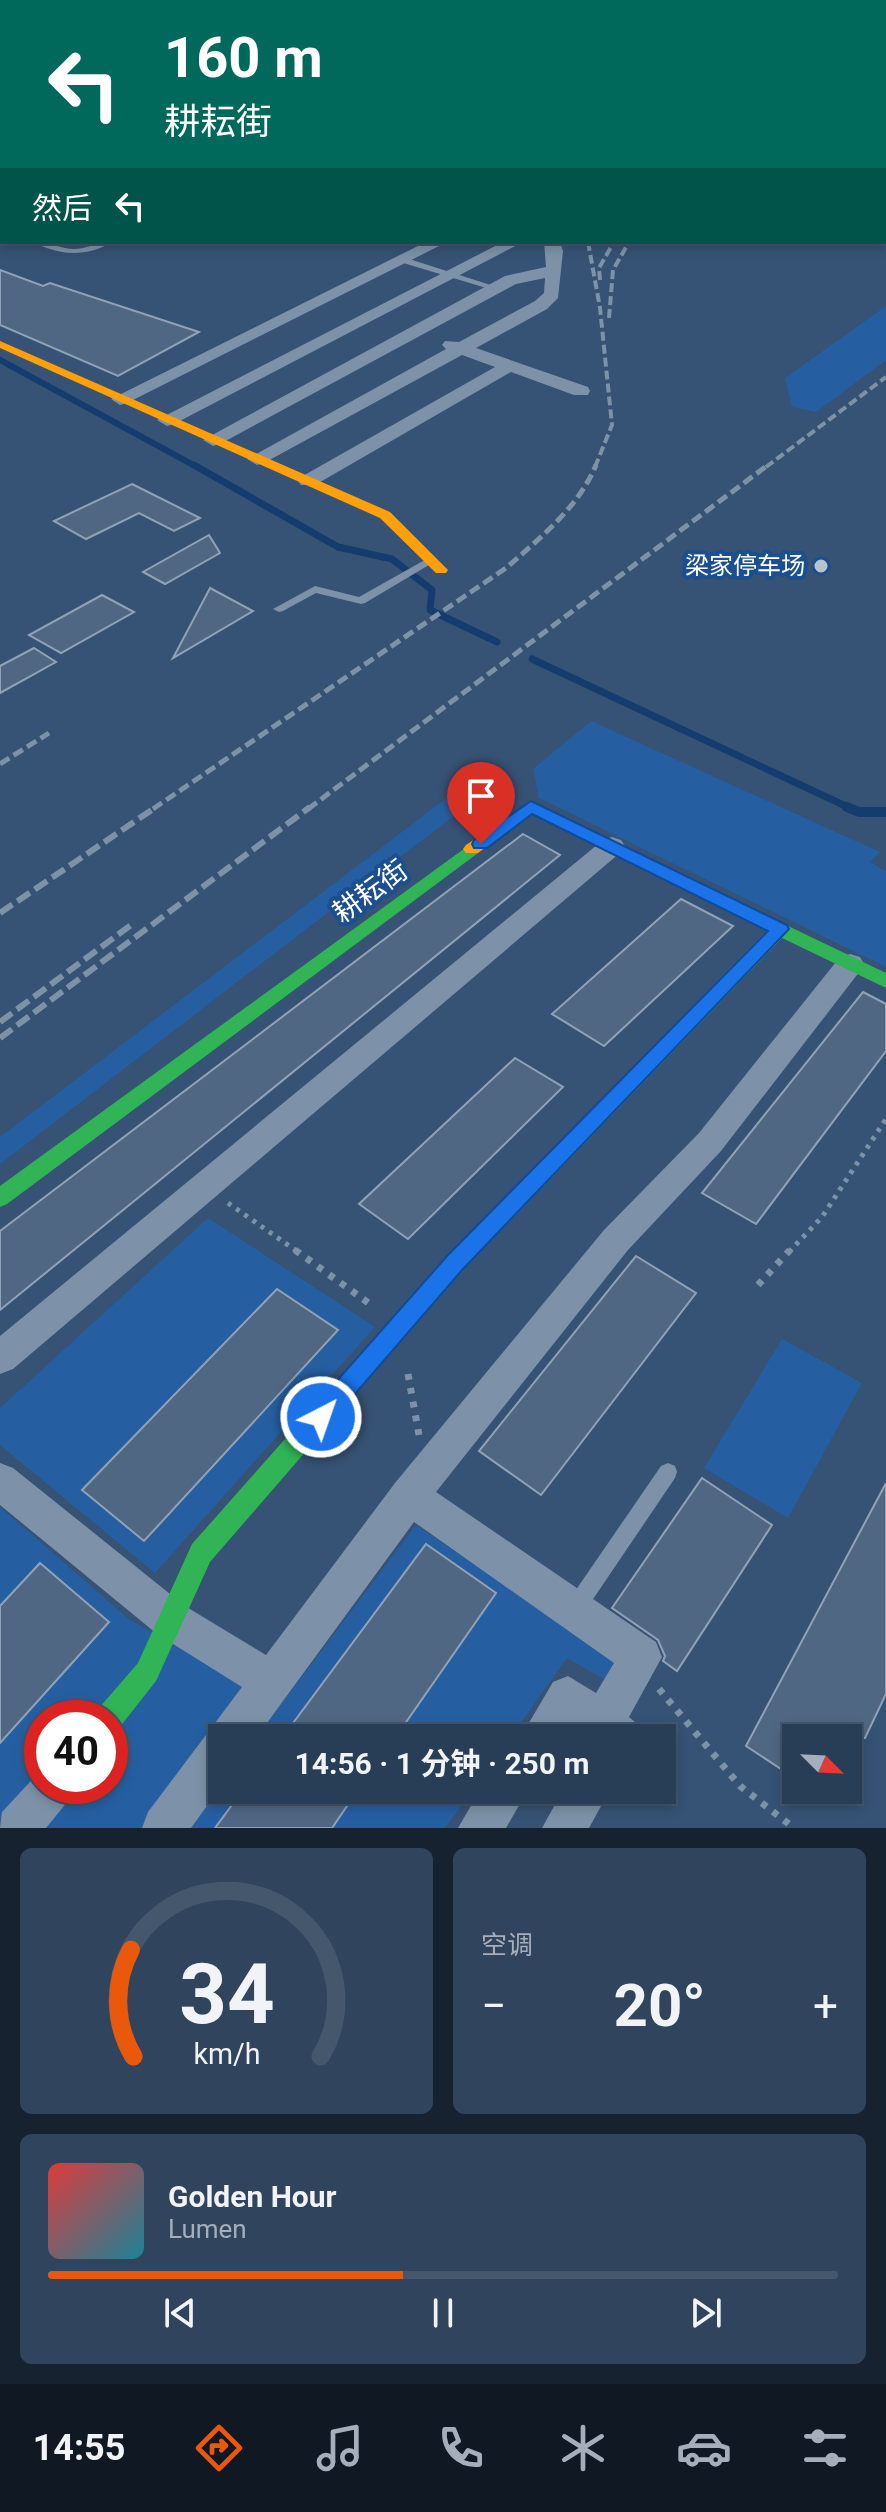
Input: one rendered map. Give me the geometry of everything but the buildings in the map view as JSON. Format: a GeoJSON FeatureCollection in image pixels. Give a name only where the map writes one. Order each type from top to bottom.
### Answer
{"type":"FeatureCollection","features":[{"type":"Feature","properties":{"kind":"street"},"geometry":{"type":"LineString","coordinates":[[120,399],[435,244]]}},
{"type":"Feature","properties":{"kind":"street"},"geometry":{"type":"LineString","coordinates":[[167,420],[511,244]]}},
{"type":"Feature","properties":{"kind":"street"},"geometry":{"type":"LineString","coordinates":[[257,459],[541,305],[552,294],[555,251],[553,244]]}},
{"type":"Feature","properties":{"kind":"street"},"geometry":{"type":"LineString","coordinates":[[213,440],[511,280],[552,271]]}},
{"type":"Feature","properties":{"kind":"street"},"geometry":{"type":"LineString","coordinates":[[322,300],[581,391]]}},
{"type":"Feature","properties":{"kind":"street"},"geometry":{"type":"LineString","coordinates":[[0,344],[385,515],[430,565]]}},
{"type":"Feature","properties":{"kind":"street"},"geometry":{"type":"LineString","coordinates":[[308,481],[509,366]]}},
{"type":"Feature","properties":{"kind":"street","name":"耕耘街"},"geometry":{"type":"LineString","coordinates":[[0,1198],[531,806],[886,981]]}},
{"type":"Feature","properties":{"kind":"street"},"geometry":{"type":"LineString","coordinates":[[0,1358],[612,846]]}},
{"type":"Feature","properties":{"kind":"street"},"geometry":{"type":"LineString","coordinates":[[124,1700],[147,1672],[201,1553],[456,1262],[780,929]]}},
{"type":"Feature","properties":{"kind":"street"},"geometry":{"type":"LineString","coordinates":[[240,1724],[417,1486],[616,1240],[710,1142],[850,964]]}},
{"type":"Feature","properties":{"kind":"street"},"geometry":{"type":"LineString","coordinates":[[0,1481],[171,1620],[272,1682]]}},
{"type":"Feature","properties":{"kind":"street"},"geometry":{"type":"LineString","coordinates":[[417,1486],[573,1610],[641,1657],[614,1724]]}},
{"type":"Feature","properties":{"kind":"street"},"geometry":{"type":"LineString","coordinates":[[550,1724],[568,1697],[604,1724]]}},
{"type":"Feature","properties":{"kind":"street"},"geometry":{"type":"LineString","coordinates":[[164,1828],[208,1768]]}},
{"type":"Feature","properties":{"kind":"street"},"geometry":{"type":"LineString","coordinates":[[18,1828],[38,1804]]}},
{"type":"Feature","properties":{"kind":"street"},"geometry":{"type":"LineString","coordinates":[[480,1828],[496,1804]]}},
{"type":"Feature","properties":{"kind":"street"},"geometry":{"type":"LineString","coordinates":[[564,1828],[579,1804]]}},
{"type":"Feature","properties":{"kind":"lane"},"geometry":{"type":"LineString","coordinates":[[44,244],[70,253],[84,252],[103,244]]}},
{"type":"Feature","properties":{"kind":"lane"},"geometry":{"type":"LineString","coordinates":[[403,260],[496,288]]}},
{"type":"Feature","properties":{"kind":"lane"},"geometry":{"type":"LineString","coordinates":[[279,609],[315,589],[361,601],[430,565]]}},
{"type":"Feature","properties":{"kind":"lane"},"geometry":{"type":"LineString","coordinates":[[573,1610],[668,1472]]}},
{"type":"Feature","properties":{"kind":"path"},"geometry":{"type":"LineString","coordinates":[[758,1285],[822,1217],[886,1119]]}},
{"type":"Feature","properties":{"kind":"path"},"geometry":{"type":"LineString","coordinates":[[205,1187],[400,1326],[417,1486]]}},
{"type":"Feature","properties":{"kind":"path"},"geometry":{"type":"LineString","coordinates":[[636,1664],[681,1713],[740,1786],[794,1828]]}},
{"type":"Feature","properties":{"kind":"shaded area"},"geometry":{"type":"Polygon","coordinates":[[[886,306],[886,360],[816,412],[792,407],[785,378],[886,306]]]}},
{"type":"Feature","properties":{"kind":"shaded area"},"geometry":{"type":"Polygon","coordinates":[[[591,721],[880,852],[870,862],[886,871],[886,967],[539,798],[533,769],[591,721]]]}},
{"type":"Feature","properties":{"kind":"shaded area"},"geometry":{"type":"Polygon","coordinates":[[[481,772],[494,785],[0,1164],[0,1137],[481,772]]]}},
{"type":"Feature","properties":{"kind":"shaded area"},"geometry":{"type":"Polygon","coordinates":[[[208,1218],[375,1327],[155,1573],[0,1445],[0,1408],[208,1218]]]}},
{"type":"Feature","properties":{"kind":"shaded area"},"geometry":{"type":"Polygon","coordinates":[[[782,1339],[862,1383],[788,1518],[704,1468],[782,1339]]]}},
{"type":"Feature","properties":{"kind":"shaded area"},"geometry":{"type":"Polygon","coordinates":[[[0,1507],[130,1620],[282,1703],[416,1525],[619,1662],[607,1681],[567,1658],[520,1724],[208,1724],[208,1804],[463,1804],[445,1828],[0,1828],[0,1507]]]}},
{"type":"Feature","properties":{"kind":"waterway"},"geometry":{"type":"LineString","coordinates":[[0,360],[197,467]]}},
{"type":"Feature","properties":{"kind":"waterway"},"geometry":{"type":"LineString","coordinates":[[194,465],[338,547],[392,559],[432,590],[430,610],[497,642]]}},
{"type":"Feature","properties":{"kind":"waterway"},"geometry":{"type":"LineString","coordinates":[[532,659],[852,809]]}},
{"type":"Feature","properties":{"kind":"waterway"},"geometry":{"type":"LineString","coordinates":[[847,807],[859,812],[886,812]]}},
{"type":"Feature","properties":{"kind":"railway"},"geometry":{"type":"LineString","coordinates":[[588,244],[600,308],[612,425],[595,467]]}},
{"type":"Feature","properties":{"kind":"railway"},"geometry":{"type":"LineString","coordinates":[[600,280],[599,268],[613,244]]}},
{"type":"Feature","properties":{"kind":"railway"},"geometry":{"type":"LineString","coordinates":[[609,318],[613,270],[628,244]]}},
{"type":"Feature","properties":{"kind":"railway"},"geometry":{"type":"LineString","coordinates":[[766,467],[886,377]]}},
{"type":"Feature","properties":{"kind":"railway"},"geometry":{"type":"LineString","coordinates":[[308,809],[768,465]]}},
{"type":"Feature","properties":{"kind":"railway"},"geometry":{"type":"LineString","coordinates":[[153,809],[506,568],[569,509],[595,467]]}},
{"type":"Feature","properties":{"kind":"railway"},"geometry":{"type":"LineString","coordinates":[[0,764],[49,733]]}},
{"type":"Feature","properties":{"kind":"railway"},"geometry":{"type":"LineString","coordinates":[[0,913],[156,807]]}},
{"type":"Feature","properties":{"kind":"railway"},"geometry":{"type":"LineString","coordinates":[[0,1038],[310,807]]}},
{"type":"Feature","properties":{"kind":"railway"},"geometry":{"type":"LineString","coordinates":[[0,1022],[135,922]]}},
{"type":"Feature","properties":{"kind":"traffic: fast"},"geometry":{"type":"LineString","coordinates":[[0,1198],[472,849]]}},
{"type":"Feature","properties":{"kind":"traffic: fast"},"geometry":{"type":"LineString","coordinates":[[705,892],[886,981]]}},
{"type":"Feature","properties":{"kind":"traffic: fast"},"geometry":{"type":"LineString","coordinates":[[124,1700],[147,1672],[201,1553],[456,1262],[780,929]]}},
{"type":"Feature","properties":{"kind":"traffic: slow"},"geometry":{"type":"LineString","coordinates":[[0,344],[385,515],[441,570]]}},
{"type":"Feature","properties":{"kind":"traffic: slow"},"geometry":{"type":"LineString","coordinates":[[472,849],[531,806],[705,892]]}},
{"type":"Feature","properties":{"kind":"place","name":"梁家停车场"},"geometry":{"type":"Point","coordinates":[821,566]}},
{"type":"Feature","properties":{"kind":"route"},"geometry":{"type":"LineString","coordinates":[[321,1417],[456,1262],[780,929],[531,806],[481,844]]}}]}
